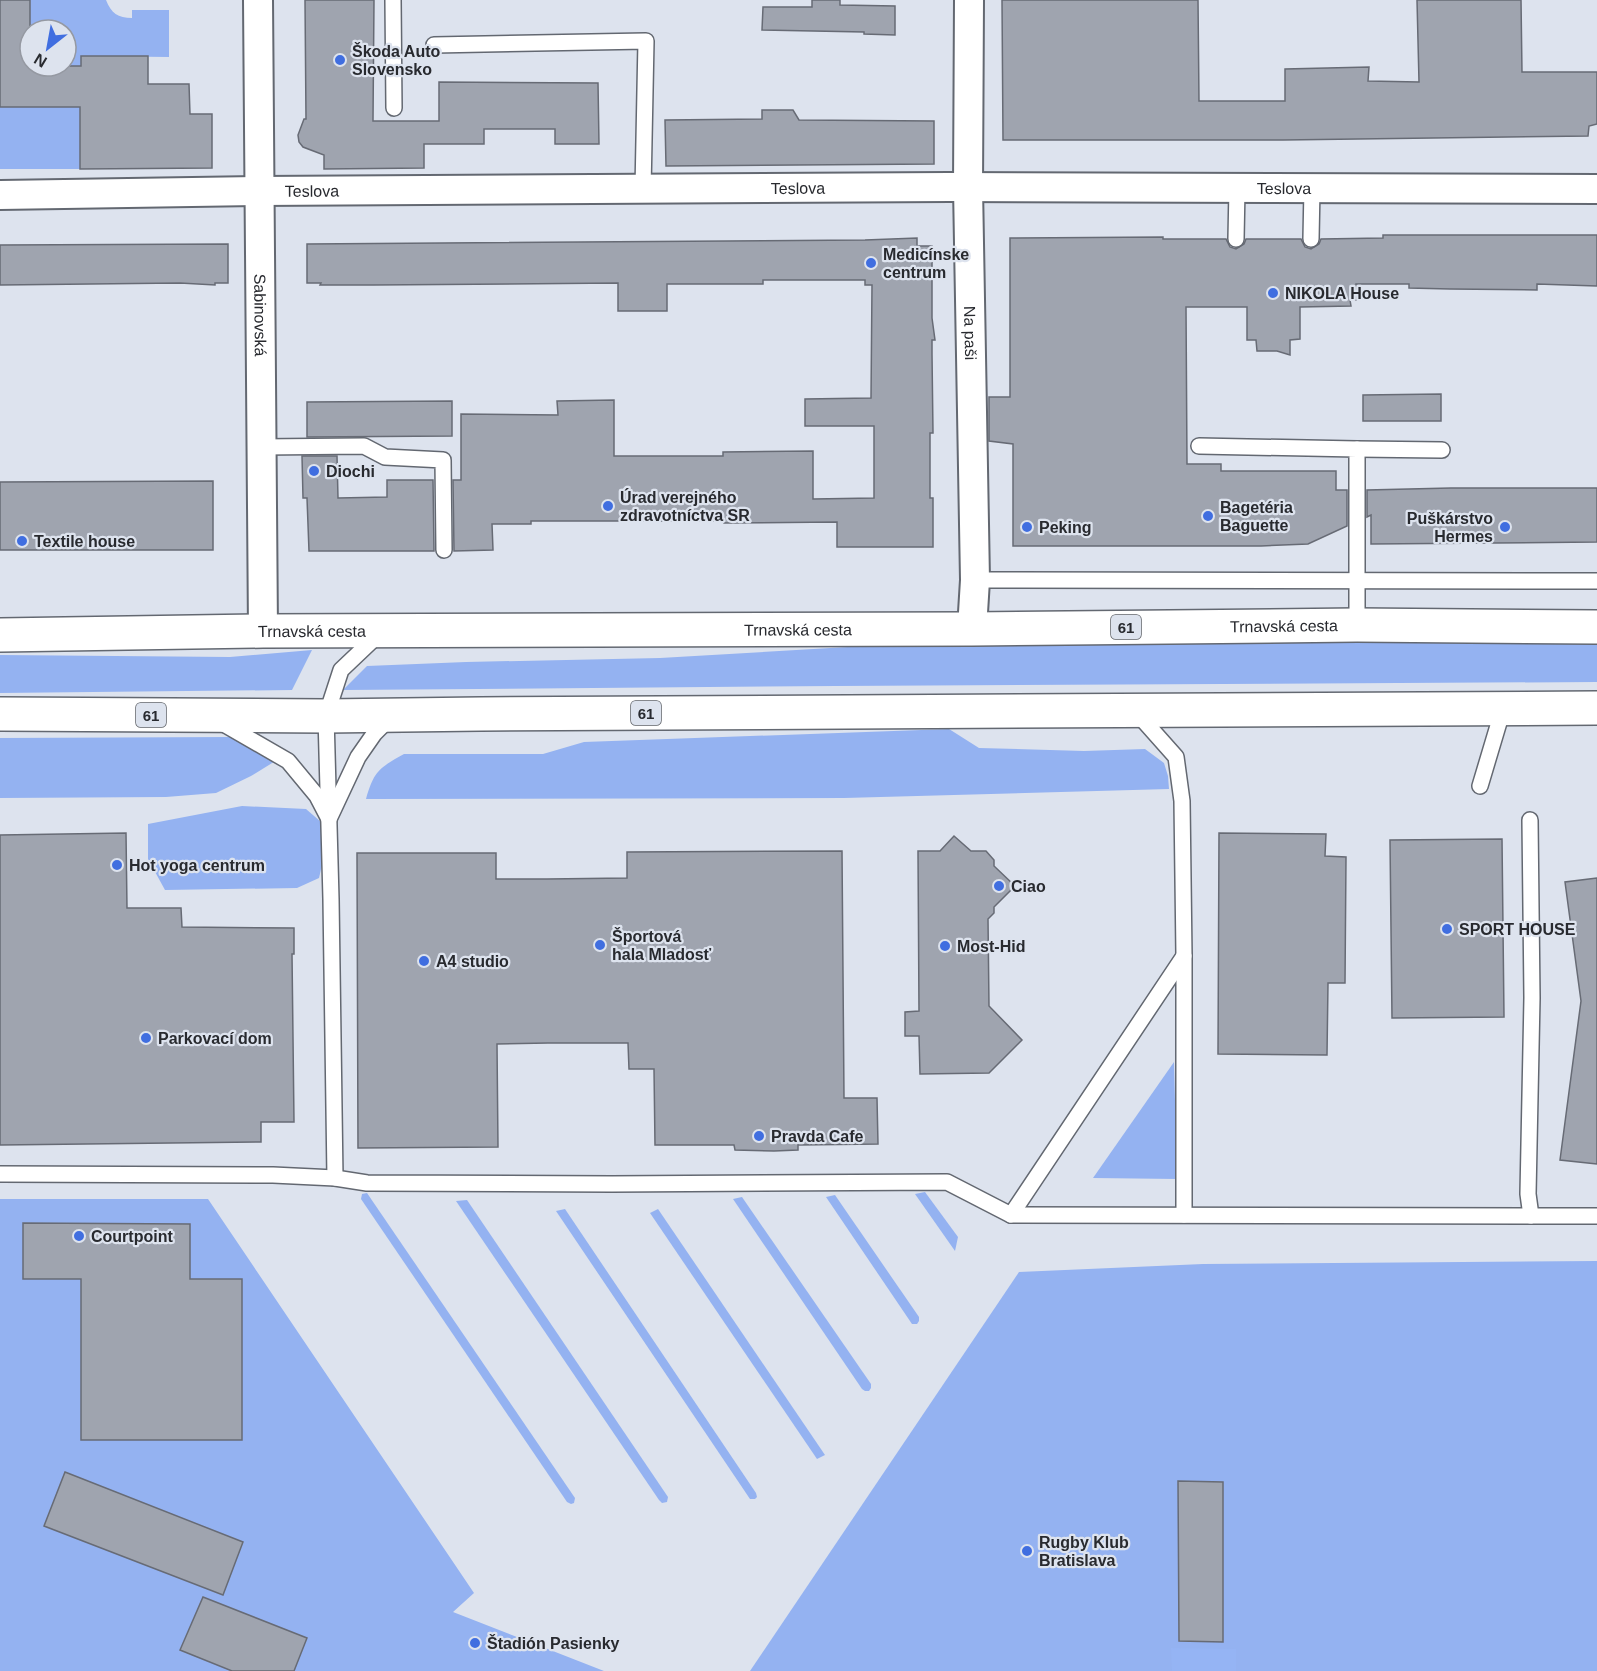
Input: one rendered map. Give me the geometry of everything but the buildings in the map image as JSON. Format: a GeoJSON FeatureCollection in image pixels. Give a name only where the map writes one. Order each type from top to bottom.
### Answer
{"type":"FeatureCollection","features":[{"type":"Feature","properties":{"kind":"main road","name":"Trnavská cesta"},"geometry":{"type":"LineString","coordinates":[[0,635],[263,631],[972,629],[1357,625],[1597,627]]}},
{"type":"Feature","properties":{"kind":"main road","name":"61"},"geometry":{"type":"LineString","coordinates":[[0,714],[326,716],[1597,708]]}},
{"type":"Feature","properties":{"kind":"street","name":"Sabinovská"},"geometry":{"type":"LineString","coordinates":[[258,0],[263,631]]}},
{"type":"Feature","properties":{"kind":"street","name":"Na paši"},"geometry":{"type":"LineString","coordinates":[[969,0],[968,187],[975,580],[972,629]]}},
{"type":"Feature","properties":{"kind":"street","name":"Teslova"},"geometry":{"type":"LineString","coordinates":[[0,195],[259,191],[968,187],[1597,189]]}},
{"type":"Feature","properties":{"kind":"lane"},"geometry":{"type":"LineString","coordinates":[[393,0],[394,108]]}},
{"type":"Feature","properties":{"kind":"lane"},"geometry":{"type":"LineString","coordinates":[[434,45],[646,41],[643,189]]}},
{"type":"Feature","properties":{"kind":"lane"},"geometry":{"type":"LineString","coordinates":[[1236,240],[1237,188]]}},
{"type":"Feature","properties":{"kind":"lane"},"geometry":{"type":"LineString","coordinates":[[1311,239],[1312,188]]}},
{"type":"Feature","properties":{"kind":"lane"},"geometry":{"type":"LineString","coordinates":[[261,447],[364,446],[385,457],[443,460],[444,550]]}},
{"type":"Feature","properties":{"kind":"lane"},"geometry":{"type":"LineString","coordinates":[[1199,446],[1442,450]]}},
{"type":"Feature","properties":{"kind":"lane"},"geometry":{"type":"LineString","coordinates":[[1357,449],[1357,625]]}},
{"type":"Feature","properties":{"kind":"lane"},"geometry":{"type":"LineString","coordinates":[[975,580],[1597,581]]}},
{"type":"Feature","properties":{"kind":"lane"},"geometry":{"type":"LineString","coordinates":[[335,1178],[326,716],[340,670],[382,632]]}},
{"type":"Feature","properties":{"kind":"lane"},"geometry":{"type":"LineString","coordinates":[[1480,786],[1503,709]]}},
{"type":"Feature","properties":{"kind":"lane"},"geometry":{"type":"LineString","coordinates":[[1136,712],[1176,757],[1182,801],[1184,1215]]}},
{"type":"Feature","properties":{"kind":"lane"},"geometry":{"type":"LineString","coordinates":[[329,819],[358,757],[374,734],[393,715]]}},
{"type":"Feature","properties":{"kind":"lane"},"geometry":{"type":"LineString","coordinates":[[209,716],[288,761],[317,796],[329,819]]}},
{"type":"Feature","properties":{"kind":"lane"},"geometry":{"type":"LineString","coordinates":[[1530,820],[1532,998],[1528,1194],[1531,1216]]}},
{"type":"Feature","properties":{"kind":"lane"},"geometry":{"type":"LineString","coordinates":[[1011,1215],[1184,956]]}},
{"type":"Feature","properties":{"kind":"lane"},"geometry":{"type":"LineString","coordinates":[[0,1174],[273,1175],[335,1178],[367,1183],[947,1182],[1011,1215],[1597,1215]]}},
{"type":"Feature","properties":{"kind":"shaded area"},"geometry":{"type":"Polygon","coordinates":[[[0,0],[106,0],[116,14],[127,18],[132,18],[132,10],[169,10],[169,57],[81,56],[80,169],[0,169],[0,0]]]}},
{"type":"Feature","properties":{"kind":"shaded area"},"geometry":{"type":"Polygon","coordinates":[[[1597,641],[1597,682],[343,690],[367,666],[660,658],[899,644],[1597,641]]]}},
{"type":"Feature","properties":{"kind":"shaded area"},"geometry":{"type":"Polygon","coordinates":[[[312,650],[292,690],[0,693],[0,655],[230,657],[312,650]]]}},
{"type":"Feature","properties":{"kind":"shaded area"},"geometry":{"type":"Polygon","coordinates":[[[949,729],[979,748],[1084,751],[1145,749],[1164,763],[1169,789],[844,798],[366,799],[379,771],[404,754],[543,754],[584,742],[949,729]]]}},
{"type":"Feature","properties":{"kind":"shaded area"},"geometry":{"type":"Polygon","coordinates":[[[232,737],[277,760],[216,793],[166,797],[0,798],[0,738],[232,737]]]}},
{"type":"Feature","properties":{"kind":"shaded area"},"geometry":{"type":"Polygon","coordinates":[[[242,806],[306,809],[321,822],[324,856],[319,878],[297,888],[165,890],[148,859],[148,824],[242,806]]]}},
{"type":"Feature","properties":{"kind":"shaded area"},"geometry":{"type":"Polygon","coordinates":[[[1174,1062],[1177,1179],[1093,1178],[1174,1062]]]}},
{"type":"Feature","properties":{"kind":"shaded area"},"geometry":{"type":"Polygon","coordinates":[[[925,1192],[958,1237],[955,1251],[915,1194],[925,1192]]]}},
{"type":"Feature","properties":{"kind":"shaded area"},"geometry":{"type":"Polygon","coordinates":[[[367,1193],[575,1498],[574,1503],[567,1502],[361,1199],[362,1194],[367,1193]]]}},
{"type":"Feature","properties":{"kind":"shaded area"},"geometry":{"type":"Polygon","coordinates":[[[835,1195],[919,1317],[917,1324],[912,1324],[826,1197],[835,1195]]]}},
{"type":"Feature","properties":{"kind":"shaded area"},"geometry":{"type":"Polygon","coordinates":[[[742,1197],[871,1384],[869,1391],[862,1389],[733,1199],[742,1197]]]}},
{"type":"Feature","properties":{"kind":"shaded area"},"geometry":{"type":"Polygon","coordinates":[[[0,1199],[208,1199],[474,1593],[453,1612],[604,1671],[0,1671],[0,1199]]]}},
{"type":"Feature","properties":{"kind":"shaded area"},"geometry":{"type":"Polygon","coordinates":[[[467,1200],[668,1497],[667,1502],[662,1503],[659,1500],[456,1201],[467,1200]]]}},
{"type":"Feature","properties":{"kind":"shaded area"},"geometry":{"type":"Polygon","coordinates":[[[565,1209],[756,1493],[755,1499],[750,1499],[556,1211],[565,1209]]]}},
{"type":"Feature","properties":{"kind":"shaded area"},"geometry":{"type":"Polygon","coordinates":[[[658,1209],[825,1455],[817,1459],[650,1213],[658,1209]]]}},
{"type":"Feature","properties":{"kind":"shaded area"},"geometry":{"type":"Polygon","coordinates":[[[1597,1261],[1597,1671],[750,1671],[1019,1272],[1203,1264],[1597,1261]]]}},
{"type":"Feature","properties":{"kind":"shaded area"},"geometry":{"type":"Polygon","coordinates":[[[1171,1648],[1236,1649],[1236,1671],[1172,1671],[1171,1648]]]}},
{"type":"Feature","properties":{"kind":"place","name":"Škoda Auto Slovensko"},"geometry":{"type":"Point","coordinates":[340,60]}},
{"type":"Feature","properties":{"kind":"place","name":"Medicínske centrum"},"geometry":{"type":"Point","coordinates":[871,263]}},
{"type":"Feature","properties":{"kind":"place","name":"NIKOLA House"},"geometry":{"type":"Point","coordinates":[1273,293]}},
{"type":"Feature","properties":{"kind":"place","name":"Diochi"},"geometry":{"type":"Point","coordinates":[314,471]}},
{"type":"Feature","properties":{"kind":"place","name":"Úrad verejného zdravotníctva SR"},"geometry":{"type":"Point","coordinates":[608,506]}},
{"type":"Feature","properties":{"kind":"place","name":"Bagetéria Baguette"},"geometry":{"type":"Point","coordinates":[1208,516]}},
{"type":"Feature","properties":{"kind":"place","name":"Peking"},"geometry":{"type":"Point","coordinates":[1027,527]}},
{"type":"Feature","properties":{"kind":"place","name":"Puškárstvo Hermes"},"geometry":{"type":"Point","coordinates":[1505,527]}},
{"type":"Feature","properties":{"kind":"place","name":"Textile house"},"geometry":{"type":"Point","coordinates":[22,541]}},
{"type":"Feature","properties":{"kind":"place","name":"Hot yoga centrum"},"geometry":{"type":"Point","coordinates":[117,865]}},
{"type":"Feature","properties":{"kind":"place","name":"Ciao"},"geometry":{"type":"Point","coordinates":[999,886]}},
{"type":"Feature","properties":{"kind":"place","name":"SPORT HOUSE"},"geometry":{"type":"Point","coordinates":[1447,929]}},
{"type":"Feature","properties":{"kind":"place","name":"Športová hala Mladosť"},"geometry":{"type":"Point","coordinates":[600,945]}},
{"type":"Feature","properties":{"kind":"place","name":"Most-Hid"},"geometry":{"type":"Point","coordinates":[945,946]}},
{"type":"Feature","properties":{"kind":"place","name":"A4 studio"},"geometry":{"type":"Point","coordinates":[424,961]}},
{"type":"Feature","properties":{"kind":"place","name":"Parkovací dom"},"geometry":{"type":"Point","coordinates":[146,1038]}},
{"type":"Feature","properties":{"kind":"place","name":"Pravda Cafe"},"geometry":{"type":"Point","coordinates":[759,1136]}},
{"type":"Feature","properties":{"kind":"place","name":"Courtpoint"},"geometry":{"type":"Point","coordinates":[79,1236]}},
{"type":"Feature","properties":{"kind":"place","name":"Rugby Klub Bratislava"},"geometry":{"type":"Point","coordinates":[1027,1551]}},
{"type":"Feature","properties":{"kind":"place","name":"Štadión Pasienky"},"geometry":{"type":"Point","coordinates":[475,1643]}}]}
